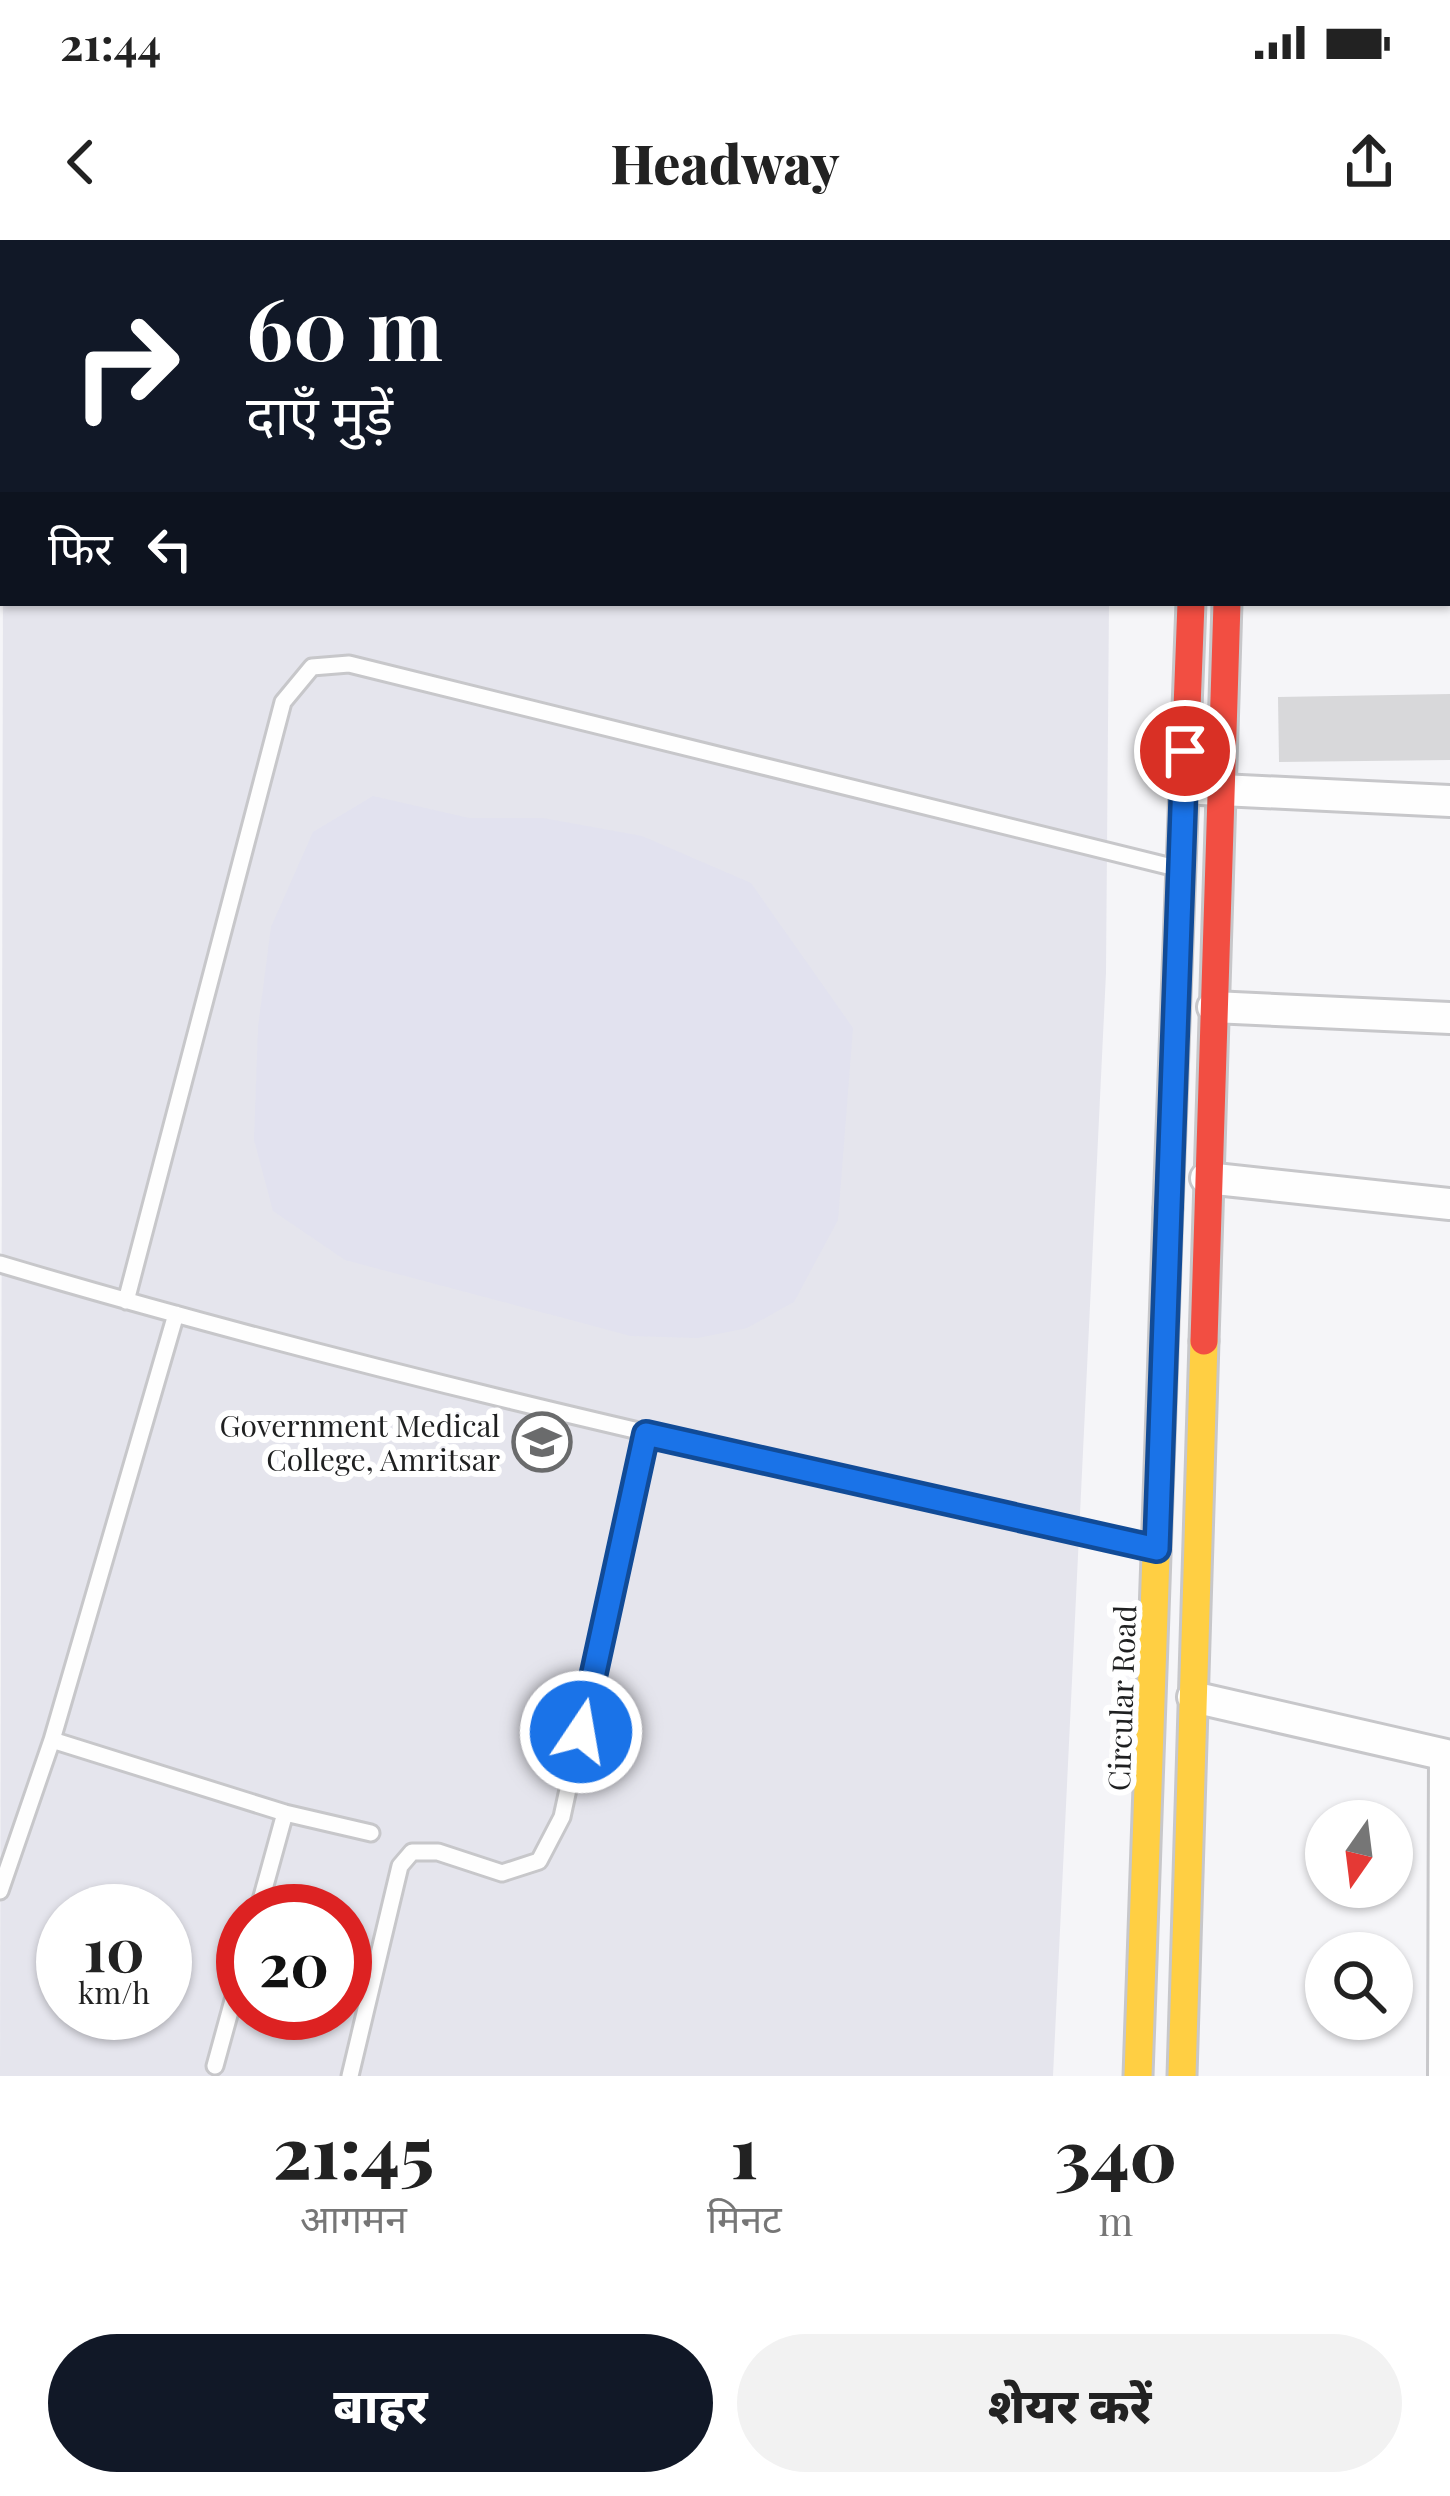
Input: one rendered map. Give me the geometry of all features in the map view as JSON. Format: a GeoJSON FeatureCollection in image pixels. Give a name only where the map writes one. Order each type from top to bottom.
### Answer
{"type":"FeatureCollection","features":[{"type":"Feature","properties":{"kind":"street","name":"Circular Road"},"geometry":{"type":"LineString","coordinates":[[1138,2076],[1158,1664],[1157,1549],[1178,869],[1191,606]]}},
{"type":"Feature","properties":{"kind":"street"},"geometry":{"type":"LineString","coordinates":[[1182,2076],[1227,606]]}},
{"type":"Feature","properties":{"kind":"street"},"geometry":{"type":"LineString","coordinates":[[1183,787],[1450,801]]}},
{"type":"Feature","properties":{"kind":"street"},"geometry":{"type":"LineString","coordinates":[[1213,1007],[1450,1018]]}},
{"type":"Feature","properties":{"kind":"street"},"geometry":{"type":"LineString","coordinates":[[1206,1178],[1450,1204]]}},
{"type":"Feature","properties":{"kind":"street"},"geometry":{"type":"LineString","coordinates":[[1193,1697],[1447,1756],[1444,2076]]}},
{"type":"Feature","properties":{"kind":"lane"},"geometry":{"type":"LineString","coordinates":[[125,1301],[283,702],[312,668],[349,664],[1178,869]]}},
{"type":"Feature","properties":{"kind":"lane"},"geometry":{"type":"LineString","coordinates":[[0,1264],[125,1301],[646,1434],[1196,1558]]}},
{"type":"Feature","properties":{"kind":"lane"},"geometry":{"type":"LineString","coordinates":[[0,1891],[52,1740],[176,1314]]}},
{"type":"Feature","properties":{"kind":"lane"},"geometry":{"type":"LineString","coordinates":[[350,2076],[368,2017],[400,1866],[412,1852],[438,1852],[502,1873],[538,1861],[562,1817],[646,1434]]}},
{"type":"Feature","properties":{"kind":"lane"},"geometry":{"type":"LineString","coordinates":[[52,1740],[285,1813],[371,1833]]}},
{"type":"Feature","properties":{"kind":"lane"},"geometry":{"type":"LineString","coordinates":[[265,1884],[285,1813]]}},
{"type":"Feature","properties":{"kind":"lane"},"geometry":{"type":"LineString","coordinates":[[215,2066],[222,2040]]}},
{"type":"Feature","properties":{"kind":"shaded area","name":"Government Medical College, Amritsar"},"geometry":{"type":"Polygon","coordinates":[[[3,606],[1109,606],[1106,973],[1053,2076],[0,2076],[3,606]]]}},
{"type":"Feature","properties":{"kind":"shaded area"},"geometry":{"type":"Polygon","coordinates":[[[373,796],[469,818],[543,818],[642,836],[751,883],[853,1028],[838,1220],[794,1302],[747,1328],[697,1338],[631,1336],[345,1260],[273,1211],[254,1140],[258,1027],[271,927],[313,832],[373,796]]]}},
{"type":"Feature","properties":{"kind":"building"},"geometry":{"type":"Polygon","coordinates":[[[1450,694],[1450,760],[1279,762],[1278,697],[1450,694]]]}},
{"type":"Feature","properties":{"kind":"traffic: slow"},"geometry":{"type":"LineString","coordinates":[[1138,2076],[1168,1208]]}},
{"type":"Feature","properties":{"kind":"traffic: slow"},"geometry":{"type":"LineString","coordinates":[[1182,2076],[1204,1341]]}},
{"type":"Feature","properties":{"kind":"traffic: jam"},"geometry":{"type":"LineString","coordinates":[[1168,1208],[1191,606]]}},
{"type":"Feature","properties":{"kind":"traffic: jam"},"geometry":{"type":"LineString","coordinates":[[1204,1341],[1227,606]]}},
{"type":"Feature","properties":{"kind":"place","name":"Government Medical College, Amritsar"},"geometry":{"type":"Point","coordinates":[542,1442]}},
{"type":"Feature","properties":{"kind":"route"},"geometry":{"type":"LineString","coordinates":[[581,1732],[646,1434],[1157,1549],[1185,751]]}}]}
